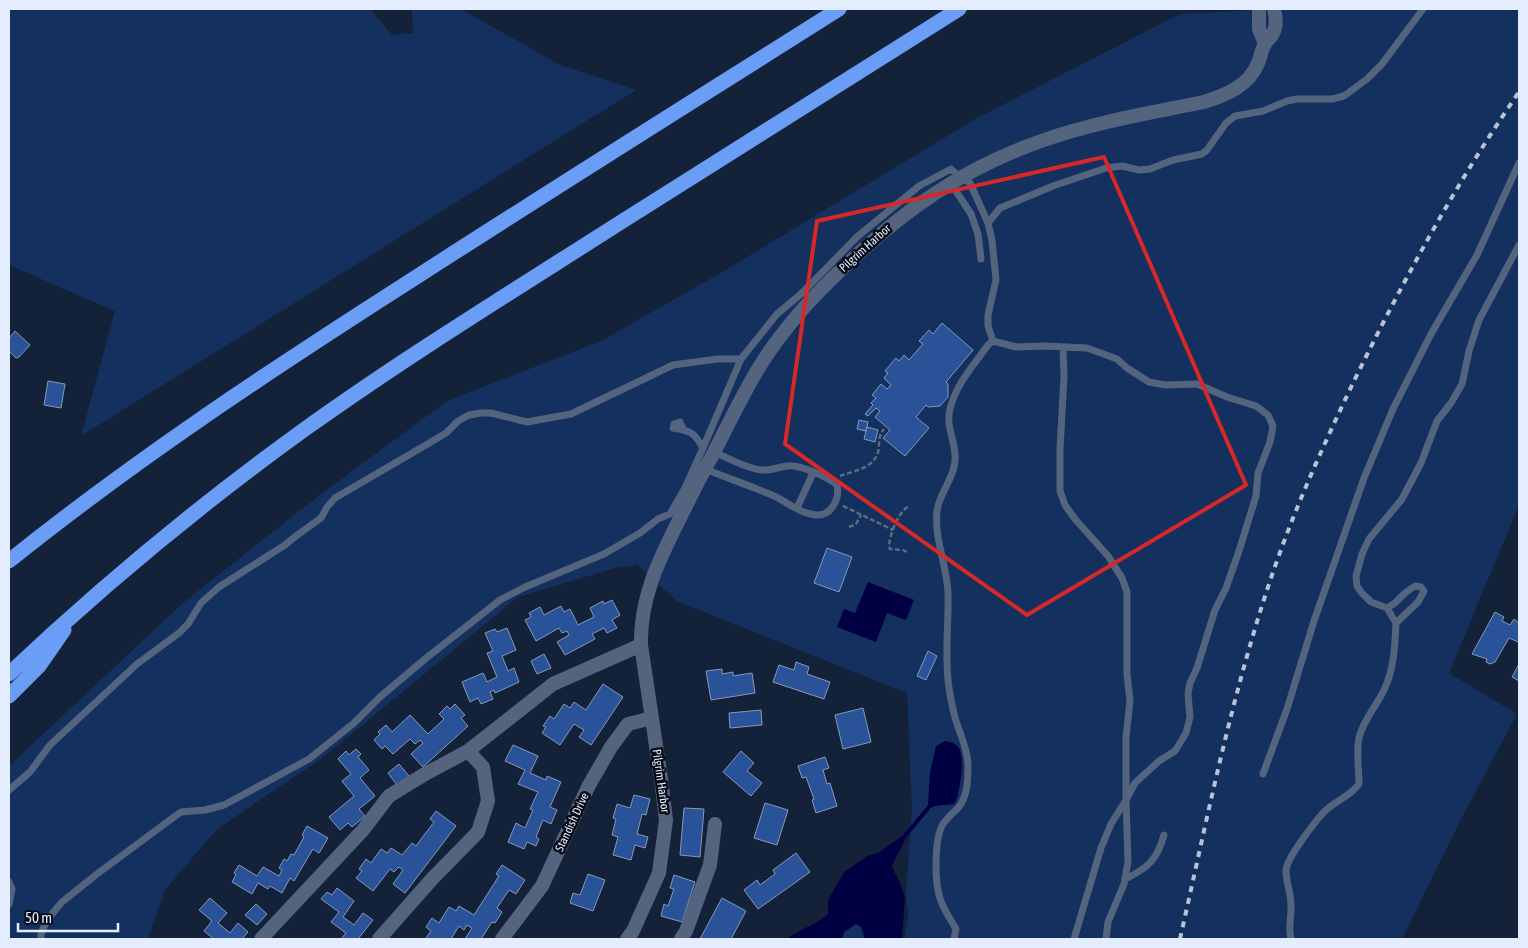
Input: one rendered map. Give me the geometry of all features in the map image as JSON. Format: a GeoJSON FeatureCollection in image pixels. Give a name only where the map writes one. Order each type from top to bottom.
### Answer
{"type":"FeatureCollection","features":[{"type":"Feature","properties":{"kind":"highway"},"geometry":{"type":"LineString","coordinates":[[9,561],[122,474],[250,384],[839,9]]}},
{"type":"Feature","properties":{"kind":"highway"},"geometry":{"type":"LineString","coordinates":[[9,674],[70,617],[219,493],[357,393],[443,335],[959,9]]}},
{"type":"Feature","properties":{"kind":"highway"},"geometry":{"type":"LineString","coordinates":[[9,696],[30,676],[48,654],[70,617]]}},
{"type":"Feature","properties":{"kind":"street"},"geometry":{"type":"LineString","coordinates":[[1260,9],[1259,29],[1265,44]]}},
{"type":"Feature","properties":{"kind":"street","name":"Pilgrim Harbor"},"geometry":{"type":"LineString","coordinates":[[627,939],[633,931],[659,873],[666,820],[640,645],[642,618],[647,594],[656,566],[704,469],[708,450],[763,361],[802,310],[827,283],[891,224],[955,180],[1012,152],[1044,140],[1091,125],[1218,97],[1244,84],[1250,78],[1265,44],[1273,34],[1275,28],[1274,9]]}},
{"type":"Feature","properties":{"kind":"street"},"geometry":{"type":"LineString","coordinates":[[261,939],[363,830],[389,796],[468,751],[553,684],[640,645]]}},
{"type":"Feature","properties":{"kind":"street","name":"Standish Drive"},"geometry":{"type":"LineString","coordinates":[[502,939],[542,886],[588,787],[611,747],[628,724],[652,718]]}},
{"type":"Feature","properties":{"kind":"street"},"geometry":{"type":"LineString","coordinates":[[378,939],[478,832],[488,801],[482,767],[468,751]]}},
{"type":"Feature","properties":{"kind":"street"},"geometry":{"type":"LineString","coordinates":[[681,939],[686,931],[710,865],[715,824]]}},
{"type":"Feature","properties":{"kind":"lane"},"geometry":{"type":"LineString","coordinates":[[988,223],[1000,208],[1053,186],[1106,168],[1122,166],[1139,170],[1150,169],[1173,160],[1202,154],[1207,150],[1222,128],[1235,116],[1263,110],[1297,99],[1332,99],[1344,96],[1367,79],[1382,64],[1422,9]]}},
{"type":"Feature","properties":{"kind":"lane"},"geometry":{"type":"LineString","coordinates":[[1263,774],[1364,478],[1393,409],[1431,334],[1477,256],[1519,163]]}},
{"type":"Feature","properties":{"kind":"lane"},"geometry":{"type":"LineString","coordinates":[[41,939],[41,934],[47,920],[62,902],[181,812],[205,810],[224,805],[309,759],[354,723],[380,697],[500,600],[524,587],[604,554],[640,533],[658,519],[670,514],[708,450],[741,359],[777,314],[801,294],[858,236],[919,186],[951,169],[978,234],[981,259]]}},
{"type":"Feature","properties":{"kind":"lane"},"geometry":{"type":"LineString","coordinates":[[955,180],[970,183],[988,223],[992,240],[996,280],[988,315],[988,326],[993,342]]}},
{"type":"Feature","properties":{"kind":"lane"},"geometry":{"type":"LineString","coordinates":[[1291,939],[1288,926],[1291,904],[1286,868],[1290,857],[1324,811],[1346,797],[1359,784],[1358,740],[1368,716],[1384,690],[1396,643],[1396,623],[1387,608],[1371,602],[1358,586],[1356,576],[1362,554],[1369,538],[1402,499],[1421,463],[1438,421],[1462,384],[1469,351],[1479,320],[1519,245]]}},
{"type":"Feature","properties":{"kind":"lane"},"geometry":{"type":"LineString","coordinates":[[954,939],[956,929],[944,908],[939,894],[937,851],[942,825],[965,797],[967,751],[954,714],[949,687],[947,670],[948,592],[938,535],[937,510],[938,503],[956,462],[948,421],[951,404],[965,375],[988,345],[993,342],[1016,347],[1087,348],[1117,359],[1149,382],[1166,385],[1196,384],[1227,397],[1256,406],[1268,415],[1273,426],[1270,442],[1258,473],[1256,496],[1239,551],[1226,588],[1215,610],[1197,668],[1189,687],[1190,717],[1186,733],[1175,751],[1159,761],[1135,783],[1111,824],[1101,848],[1074,939]]}},
{"type":"Feature","properties":{"kind":"lane"},"geometry":{"type":"LineString","coordinates":[[1063,348],[1064,376],[1060,491],[1065,504],[1075,520],[1108,556],[1122,578],[1127,592],[1127,674],[1130,701],[1126,737],[1128,862],[1125,879],[1108,922],[1106,939]]}},
{"type":"Feature","properties":{"kind":"lane"},"geometry":{"type":"LineString","coordinates":[[9,790],[30,772],[50,745],[137,664],[179,633],[188,624],[201,603],[220,587],[313,525],[321,518],[335,498],[439,438],[458,421],[469,415],[481,413],[527,422],[553,418],[571,414],[673,365],[717,359],[741,359]]}},
{"type":"Feature","properties":{"kind":"lane"},"geometry":{"type":"LineString","coordinates":[[683,429],[694,435],[708,450],[759,470],[771,471],[788,465],[798,466],[833,481],[837,485],[838,491],[833,506],[821,515],[809,514],[770,494],[704,469]]}},
{"type":"Feature","properties":{"kind":"lane"},"geometry":{"type":"LineString","coordinates":[[797,508],[813,473]]}},
{"type":"Feature","properties":{"kind":"lane"},"geometry":{"type":"LineString","coordinates":[[1387,608],[1415,586],[1420,587],[1424,591],[1418,602],[1396,623]]}},
{"type":"Feature","properties":{"kind":"lane"},"geometry":{"type":"LineString","coordinates":[[1125,879],[1150,864],[1157,856],[1164,835]]}},
{"type":"Feature","properties":{"kind":"lane"},"geometry":{"type":"LineString","coordinates":[[9,882],[12,889],[9,904]]}},
{"type":"Feature","properties":{"kind":"path"},"geometry":{"type":"LineString","coordinates":[[833,481],[871,463],[876,456],[879,438],[884,429]]}},
{"type":"Feature","properties":{"kind":"path"},"geometry":{"type":"LineString","coordinates":[[835,502],[893,530]]}},
{"type":"Feature","properties":{"kind":"path"},"geometry":{"type":"LineString","coordinates":[[907,552],[890,549],[889,541],[903,510],[909,506]]}},
{"type":"Feature","properties":{"kind":"path"},"geometry":{"type":"LineString","coordinates":[[849,528],[856,524],[862,515]]}},
{"type":"Feature","properties":{"kind":"highlighted area"},"geometry":{"type":"Polygon","coordinates":[[[1104,157],[1246,485],[1027,615],[785,444],[817,221],[1104,157]]]}},
{"type":"Feature","properties":{"kind":"shaded area"},"geometry":{"type":"Polygon","coordinates":[[[9,9],[370,9],[392,35],[413,33],[412,9],[461,9],[560,65],[636,90],[81,436],[115,311],[9,265],[9,9]]]}},
{"type":"Feature","properties":{"kind":"shaded area"},"geometry":{"type":"Polygon","coordinates":[[[1277,9],[1519,9],[1519,505],[1449,673],[1517,714],[1460,821],[1402,939],[905,939],[908,914],[906,893],[912,807],[907,693],[677,601],[637,565],[615,568],[518,597],[321,759],[217,829],[165,890],[148,939],[9,939],[9,766],[183,603],[312,501],[447,401],[601,341],[719,274],[977,118],[1180,14],[1277,9]]]}},
{"type":"Feature","properties":{"kind":"shaded area"},"geometry":{"type":"Polygon","coordinates":[[[868,582],[914,600],[906,620],[887,613],[876,642],[837,627],[844,609],[855,613],[868,582]]]}},
{"type":"Feature","properties":{"kind":"shaded area"},"geometry":{"type":"Polygon","coordinates":[[[945,741],[956,745],[961,753],[962,768],[959,791],[955,803],[931,808],[928,805],[930,772],[936,746],[945,741]]]}},
{"type":"Feature","properties":{"kind":"shaded area"},"geometry":{"type":"Polygon","coordinates":[[[902,836],[906,838],[892,867],[905,897],[902,939],[865,939],[861,927],[856,924],[844,932],[842,939],[787,939],[828,914],[828,900],[844,872],[869,855],[878,853],[902,836]]]}},
{"type":"Feature","properties":{"kind":"shaded area"},"geometry":{"type":"Polygon","coordinates":[[[856,924],[861,927],[865,939],[842,939],[844,932],[856,924]]]}},
{"type":"Feature","properties":{"kind":"building"},"geometry":{"type":"Polygon","coordinates":[[[942,323],[973,350],[946,382],[948,384],[948,397],[940,406],[928,407],[926,405],[916,417],[929,428],[905,456],[883,438],[890,430],[875,417],[880,411],[876,408],[868,416],[865,414],[873,405],[871,403],[876,398],[872,395],[881,384],[887,389],[891,385],[884,378],[888,373],[885,371],[896,358],[899,361],[904,355],[909,360],[923,344],[919,341],[929,330],[933,334],[942,323]]]}},
{"type":"Feature","properties":{"kind":"building"},"geometry":{"type":"Polygon","coordinates":[[[15,331],[30,345],[16,358],[9,351],[9,338],[15,331]]]}},
{"type":"Feature","properties":{"kind":"building"},"geometry":{"type":"Polygon","coordinates":[[[48,381],[65,384],[61,408],[44,405],[48,381]]]}},
{"type":"Feature","properties":{"kind":"building"},"geometry":{"type":"Polygon","coordinates":[[[859,420],[868,422],[866,431],[857,429],[859,420]]]}},
{"type":"Feature","properties":{"kind":"building"},"geometry":{"type":"Polygon","coordinates":[[[867,427],[878,430],[875,442],[864,439],[867,427]]]}},
{"type":"Feature","properties":{"kind":"building"},"geometry":{"type":"Polygon","coordinates":[[[827,548],[852,557],[839,592],[814,583],[827,548]]]}},
{"type":"Feature","properties":{"kind":"building"},"geometry":{"type":"Polygon","coordinates":[[[612,600],[620,615],[612,620],[617,628],[607,633],[604,628],[592,634],[595,639],[565,655],[557,642],[569,635],[567,631],[562,633],[559,628],[536,641],[525,620],[531,617],[529,613],[540,607],[544,615],[561,606],[564,612],[570,609],[578,625],[594,617],[590,608],[603,601],[604,604],[612,600]]]}},
{"type":"Feature","properties":{"kind":"building"},"geometry":{"type":"Polygon","coordinates":[[[1495,612],[1504,617],[1502,621],[1510,625],[1514,619],[1519,623],[1519,640],[1518,642],[1509,638],[1495,662],[1490,664],[1486,662],[1487,659],[1472,654],[1495,612]]]}},
{"type":"Feature","properties":{"kind":"building"},"geometry":{"type":"Polygon","coordinates":[[[507,628],[516,650],[502,656],[508,671],[514,668],[519,682],[495,693],[494,690],[490,692],[493,699],[481,704],[478,698],[470,702],[462,682],[483,673],[487,682],[497,677],[487,653],[493,651],[485,633],[495,629],[497,632],[507,628]]]}},
{"type":"Feature","properties":{"kind":"building"},"geometry":{"type":"Polygon","coordinates":[[[928,651],[937,656],[926,680],[917,676],[928,651]]]}},
{"type":"Feature","properties":{"kind":"building"},"geometry":{"type":"Polygon","coordinates":[[[544,654],[551,668],[537,674],[531,661],[544,654]]]}},
{"type":"Feature","properties":{"kind":"building"},"geometry":{"type":"Polygon","coordinates":[[[796,662],[809,667],[807,674],[830,682],[824,699],[773,682],[779,665],[794,670],[796,662]]]}},
{"type":"Feature","properties":{"kind":"building"},"geometry":{"type":"Polygon","coordinates":[[[1519,664],[1519,681],[1512,677],[1519,664]]]}},
{"type":"Feature","properties":{"kind":"building"},"geometry":{"type":"Polygon","coordinates":[[[722,669],[722,674],[733,672],[733,676],[752,673],[755,693],[711,700],[706,671],[722,669]]]}},
{"type":"Feature","properties":{"kind":"building"},"geometry":{"type":"Polygon","coordinates":[[[603,684],[623,697],[591,745],[579,737],[584,730],[574,724],[560,745],[542,733],[546,727],[543,726],[550,716],[554,719],[564,704],[570,708],[574,702],[586,710],[603,684]]]}},
{"type":"Feature","properties":{"kind":"building"},"geometry":{"type":"Polygon","coordinates":[[[455,704],[465,715],[461,718],[468,726],[423,767],[411,754],[423,743],[420,740],[415,744],[410,739],[393,754],[385,746],[382,749],[374,740],[380,734],[378,732],[386,725],[392,732],[410,715],[428,734],[444,719],[439,714],[447,706],[450,709],[455,704]]]}},
{"type":"Feature","properties":{"kind":"building"},"geometry":{"type":"Polygon","coordinates":[[[863,708],[871,742],[843,749],[835,715],[863,708]]]}},
{"type":"Feature","properties":{"kind":"building"},"geometry":{"type":"Polygon","coordinates":[[[761,710],[762,725],[730,728],[729,713],[761,710]]]}},
{"type":"Feature","properties":{"kind":"building"},"geometry":{"type":"Polygon","coordinates":[[[513,745],[538,756],[530,773],[546,780],[547,776],[561,782],[550,807],[557,810],[551,824],[543,820],[536,837],[539,839],[536,846],[527,842],[524,849],[508,842],[516,823],[525,828],[533,810],[530,809],[538,792],[518,784],[525,770],[505,761],[513,745]]]}},
{"type":"Feature","properties":{"kind":"building"},"geometry":{"type":"Polygon","coordinates":[[[356,749],[361,754],[358,757],[369,770],[360,778],[375,796],[359,809],[365,816],[352,827],[348,823],[340,830],[329,817],[354,796],[342,781],[351,774],[338,759],[346,751],[349,755],[356,749]]]}},
{"type":"Feature","properties":{"kind":"building"},"geometry":{"type":"Polygon","coordinates":[[[741,751],[754,763],[747,771],[762,783],[751,796],[723,772],[741,751]]]}},
{"type":"Feature","properties":{"kind":"building"},"geometry":{"type":"Polygon","coordinates":[[[825,757],[829,768],[823,770],[827,784],[830,783],[837,806],[816,813],[812,800],[814,799],[806,777],[802,778],[798,766],[825,757]]]}},
{"type":"Feature","properties":{"kind":"building"},"geometry":{"type":"Polygon","coordinates":[[[399,764],[409,776],[397,785],[388,773],[399,764]]]}},
{"type":"Feature","properties":{"kind":"building"},"geometry":{"type":"Polygon","coordinates":[[[634,795],[650,799],[646,815],[642,814],[637,834],[648,837],[645,848],[635,845],[631,860],[613,855],[618,837],[612,835],[616,819],[613,818],[617,804],[630,808],[634,795]]]}},
{"type":"Feature","properties":{"kind":"building"},"geometry":{"type":"Polygon","coordinates":[[[765,803],[788,810],[777,845],[754,838],[765,803]]]}},
{"type":"Feature","properties":{"kind":"building"},"geometry":{"type":"Polygon","coordinates":[[[684,808],[704,809],[700,857],[680,855],[684,808]]]}},
{"type":"Feature","properties":{"kind":"building"},"geometry":{"type":"Polygon","coordinates":[[[436,811],[456,826],[405,893],[393,884],[403,870],[399,867],[394,872],[390,869],[373,891],[356,878],[362,871],[359,869],[366,859],[371,863],[381,849],[387,853],[391,848],[402,855],[412,843],[416,846],[434,822],[430,819],[436,811]]]}},
{"type":"Feature","properties":{"kind":"building"},"geometry":{"type":"Polygon","coordinates":[[[307,826],[328,838],[319,853],[313,849],[294,881],[290,878],[282,893],[270,886],[268,889],[258,883],[252,894],[232,882],[236,875],[234,873],[239,865],[257,876],[263,867],[279,876],[282,870],[279,868],[284,859],[287,861],[291,854],[294,855],[304,837],[302,835],[307,826]]]}},
{"type":"Feature","properties":{"kind":"building"},"geometry":{"type":"Polygon","coordinates":[[[796,853],[810,872],[758,909],[744,890],[757,880],[760,885],[775,874],[773,870],[796,853]]]}},
{"type":"Feature","properties":{"kind":"building"},"geometry":{"type":"Polygon","coordinates":[[[502,865],[525,880],[516,894],[509,890],[497,908],[502,912],[495,923],[492,922],[481,939],[465,939],[472,928],[467,925],[464,930],[459,926],[451,939],[426,938],[431,931],[426,927],[432,918],[439,923],[449,907],[456,911],[459,906],[474,915],[499,876],[496,874],[502,865]]]}},
{"type":"Feature","properties":{"kind":"building"},"geometry":{"type":"Polygon","coordinates":[[[588,874],[605,880],[593,911],[570,903],[573,893],[580,895],[588,874]]]}},
{"type":"Feature","properties":{"kind":"building"},"geometry":{"type":"Polygon","coordinates":[[[674,875],[695,882],[682,922],[661,916],[664,904],[668,906],[674,889],[670,888],[674,875]]]}},
{"type":"Feature","properties":{"kind":"building"},"geometry":{"type":"Polygon","coordinates":[[[337,888],[354,901],[343,917],[354,925],[363,913],[373,920],[358,939],[341,939],[346,933],[331,922],[339,912],[321,899],[327,892],[332,895],[337,888]]]}},
{"type":"Feature","properties":{"kind":"building"},"geometry":{"type":"Polygon","coordinates":[[[210,898],[227,913],[218,923],[230,933],[238,923],[248,932],[242,939],[214,939],[204,931],[212,921],[199,910],[210,898]]]}},
{"type":"Feature","properties":{"kind":"building"},"geometry":{"type":"Polygon","coordinates":[[[722,898],[746,911],[731,939],[700,939],[722,898]]]}},
{"type":"Feature","properties":{"kind":"building"},"geometry":{"type":"Polygon","coordinates":[[[256,904],[267,914],[257,925],[245,915],[256,904]]]}},
{"type":"Feature","properties":{"kind":"waterway"},"geometry":{"type":"LineString","coordinates":[[904,837],[929,807]]}},
{"type":"Feature","properties":{"kind":"railway"},"geometry":{"type":"LineString","coordinates":[[1180,939],[1220,759],[1243,669],[1270,581],[1299,505],[1354,381],[1411,270],[1452,197],[1519,92]]}}]}
